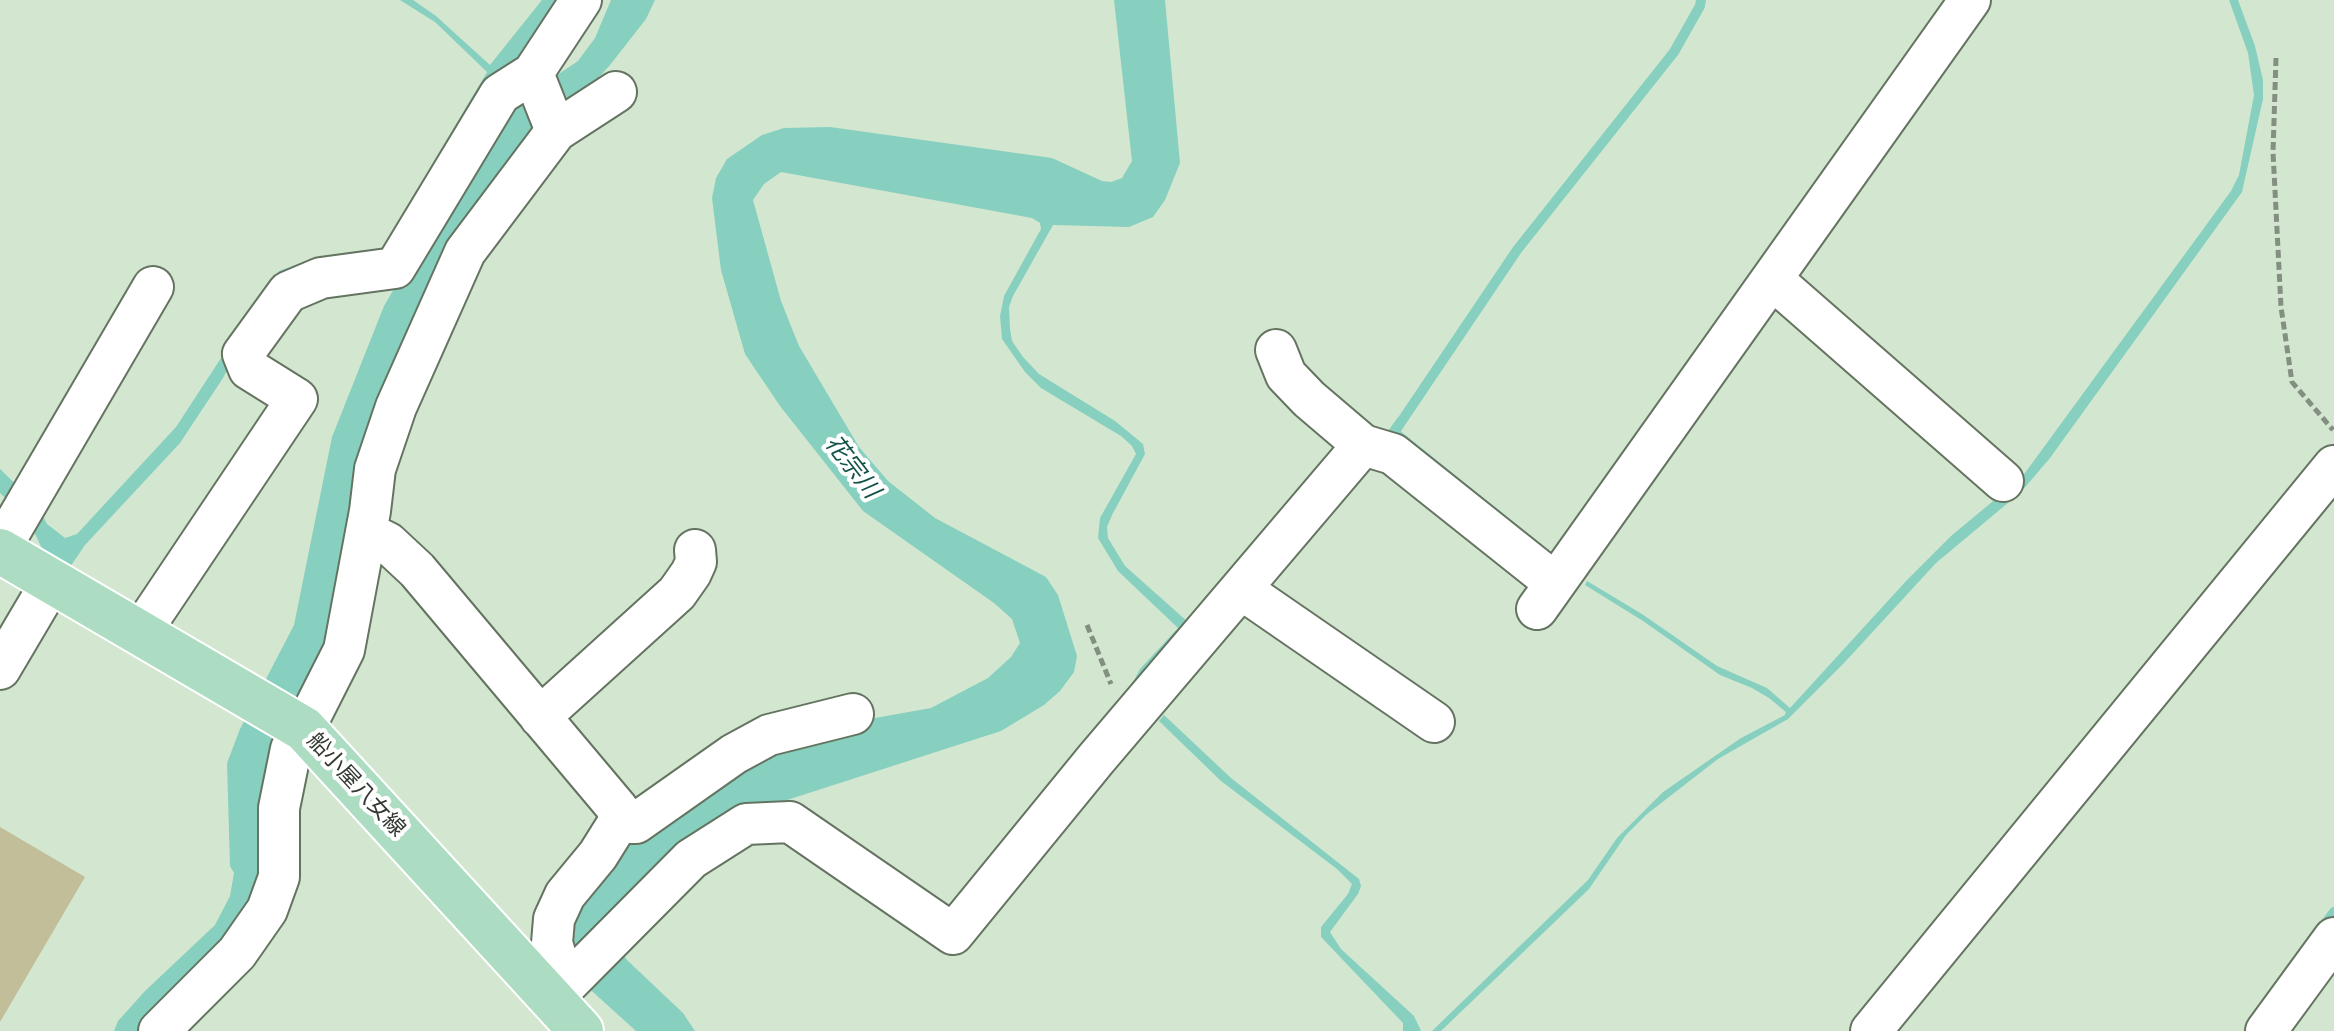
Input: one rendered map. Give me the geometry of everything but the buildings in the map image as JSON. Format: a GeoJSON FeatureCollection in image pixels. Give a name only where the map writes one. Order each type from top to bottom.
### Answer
{"type":"FeatureCollection","features":[{"type":"Feature","properties":{"kind":"main road","name":"船小屋八女線"},"geometry":{"type":"LineString","coordinates":[[11,530],[52,581],[301,727],[561,989],[581,1031]]}},
{"type":"Feature","properties":{"kind":"street"},"geometry":{"type":"LineString","coordinates":[[140,633],[297,399],[249,369],[243,354],[288,292],[321,278],[395,268],[500,94],[535,77],[581,0]]}},
{"type":"Feature","properties":{"kind":"street"},"geometry":{"type":"LineString","coordinates":[[1276,350],[1286,375],[1309,399],[1363,445],[1393,454],[1546,596],[1970,0]]}},
{"type":"Feature","properties":{"kind":"street"},"geometry":{"type":"LineString","coordinates":[[535,77],[555,128]]}},
{"type":"Feature","properties":{"kind":"street"},"geometry":{"type":"LineString","coordinates":[[159,1031],[237,953],[267,910],[279,877],[279,808],[291,749],[344,650],[375,469],[396,407],[465,252],[555,128],[616,92]]}},
{"type":"Feature","properties":{"kind":"street"},"geometry":{"type":"LineString","coordinates":[[1772,279],[2003,481]]}},
{"type":"Feature","properties":{"kind":"street"},"geometry":{"type":"LineString","coordinates":[[11,530],[153,287]]}},
{"type":"Feature","properties":{"kind":"street"},"geometry":{"type":"LineString","coordinates":[[561,989],[691,859],[746,824],[790,822],[953,934],[1127,722],[1363,445]]}},
{"type":"Feature","properties":{"kind":"street"},"geometry":{"type":"LineString","coordinates":[[1871,1031],[2334,466]]}},
{"type":"Feature","properties":{"kind":"street"},"geometry":{"type":"LineString","coordinates":[[366,532],[388,543],[417,570],[618,809],[618,823],[598,855],[565,895],[554,919],[552,943],[561,989]]}},
{"type":"Feature","properties":{"kind":"street"},"geometry":{"type":"LineString","coordinates":[[540,717],[677,593],[696,562],[695,550]]}},
{"type":"Feature","properties":{"kind":"street"},"geometry":{"type":"LineString","coordinates":[[0,669],[52,581]]}},
{"type":"Feature","properties":{"kind":"street"},"geometry":{"type":"LineString","coordinates":[[1241,589],[1434,722]]}},
{"type":"Feature","properties":{"kind":"street"},"geometry":{"type":"LineString","coordinates":[[618,823],[636,823],[734,754],[769,735],[853,714]]}},
{"type":"Feature","properties":{"kind":"street"},"geometry":{"type":"LineString","coordinates":[[2266,1031],[2334,938]]}},
{"type":"Feature","properties":{"kind":"path"},"geometry":{"type":"LineString","coordinates":[[2276,58],[2273,152],[2278,260],[2292,382],[2334,431]]}},
{"type":"Feature","properties":{"kind":"path"},"geometry":{"type":"LineString","coordinates":[[1087,625],[1127,722]]}},
{"type":"Feature","properties":{"kind":"shaded area"},"geometry":{"type":"Polygon","coordinates":[[[0,827],[85,877],[0,1022],[0,827]]]}},
{"type":"Feature","properties":{"kind":"water"},"geometry":{"type":"Polygon","coordinates":[[[400,0],[413,0],[436,16],[490,65],[542,0],[565,0],[393,252],[309,274],[237,350],[223,378],[180,443],[85,545],[68,570],[45,555],[29,521],[0,493],[0,469],[36,504],[47,524],[65,538],[77,534],[176,427],[223,355],[231,336],[279,271],[309,260],[381,251],[487,72],[435,22],[400,0]]]}},
{"type":"Feature","properties":{"kind":"water"},"geometry":{"type":"Polygon","coordinates":[[[611,0],[655,0],[646,19],[610,65],[494,192],[352,551],[263,895],[148,1031],[114,1031],[118,1021],[145,991],[215,925],[230,896],[234,873],[230,866],[227,763],[240,729],[294,625],[332,437],[384,306],[504,101],[535,90],[578,61],[595,38],[611,0]]]}},
{"type":"Feature","properties":{"kind":"water","name":"花宗川"},"geometry":{"type":"Polygon","coordinates":[[[1114,0],[1165,0],[1180,163],[1165,200],[1153,217],[1129,227],[1053,225],[1013,296],[1009,307],[1010,329],[1012,341],[1039,374],[1115,421],[1143,444],[1145,454],[1112,515],[1107,527],[1108,538],[1125,566],[1188,622],[1135,685],[1132,684],[1140,669],[1178,628],[1118,571],[1098,538],[1100,518],[1136,454],[1121,436],[1041,388],[1025,372],[1002,339],[1000,316],[1004,296],[1041,229],[1040,223],[1032,218],[781,172],[764,184],[753,200],[781,301],[799,346],[859,447],[888,481],[935,518],[1046,577],[1058,595],[1077,656],[1074,672],[1060,691],[1044,705],[1001,731],[750,812],[608,931],[627,960],[683,1013],[695,1031],[636,1031],[583,983],[565,918],[623,846],[773,744],[858,721],[931,708],[988,678],[1011,657],[1020,643],[1012,619],[994,603],[863,511],[780,406],[745,354],[721,270],[712,198],[716,178],[727,159],[762,135],[784,128],[830,127],[1052,158],[1102,181],[1122,178],[1132,161],[1114,0]]]}},
{"type":"Feature","properties":{"kind":"water"},"geometry":{"type":"Polygon","coordinates":[[[2229,0],[2238,0],[2255,46],[2263,80],[2263,99],[2242,192],[2050,458],[2021,492],[1936,563],[1788,719],[1718,759],[1647,814],[1626,835],[1589,889],[1441,1031],[1432,1031],[1588,880],[1617,838],[1663,792],[1741,738],[1785,715],[1786,712],[1769,698],[1720,675],[1585,585],[1587,581],[1642,614],[1717,666],[1767,688],[1790,708],[1951,536],[2022,477],[2231,191],[2239,175],[2254,95],[2248,53],[2229,0]]]}},
{"type":"Feature","properties":{"kind":"water"},"geometry":{"type":"Polygon","coordinates":[[[1398,417],[1404,422],[1399,430],[1541,544],[1537,549],[1388,431],[1398,417]]]}},
{"type":"Feature","properties":{"kind":"water"},"geometry":{"type":"Polygon","coordinates":[[[1164,715],[1231,778],[1359,879],[1361,886],[1358,894],[1330,932],[1341,949],[1414,1016],[1421,1031],[1403,1031],[1403,1023],[1321,937],[1321,927],[1348,894],[1352,884],[1337,869],[1221,781],[1159,721],[1164,715]]]}},
{"type":"Feature","properties":{"kind":"waterway"},"geometry":{"type":"LineString","coordinates":[[1395,431],[1517,250],[1674,52],[1701,0]]}},
{"type":"Feature","properties":{"kind":"waterway"},"geometry":{"type":"LineString","coordinates":[[2321,930],[2334,912]]}}]}
